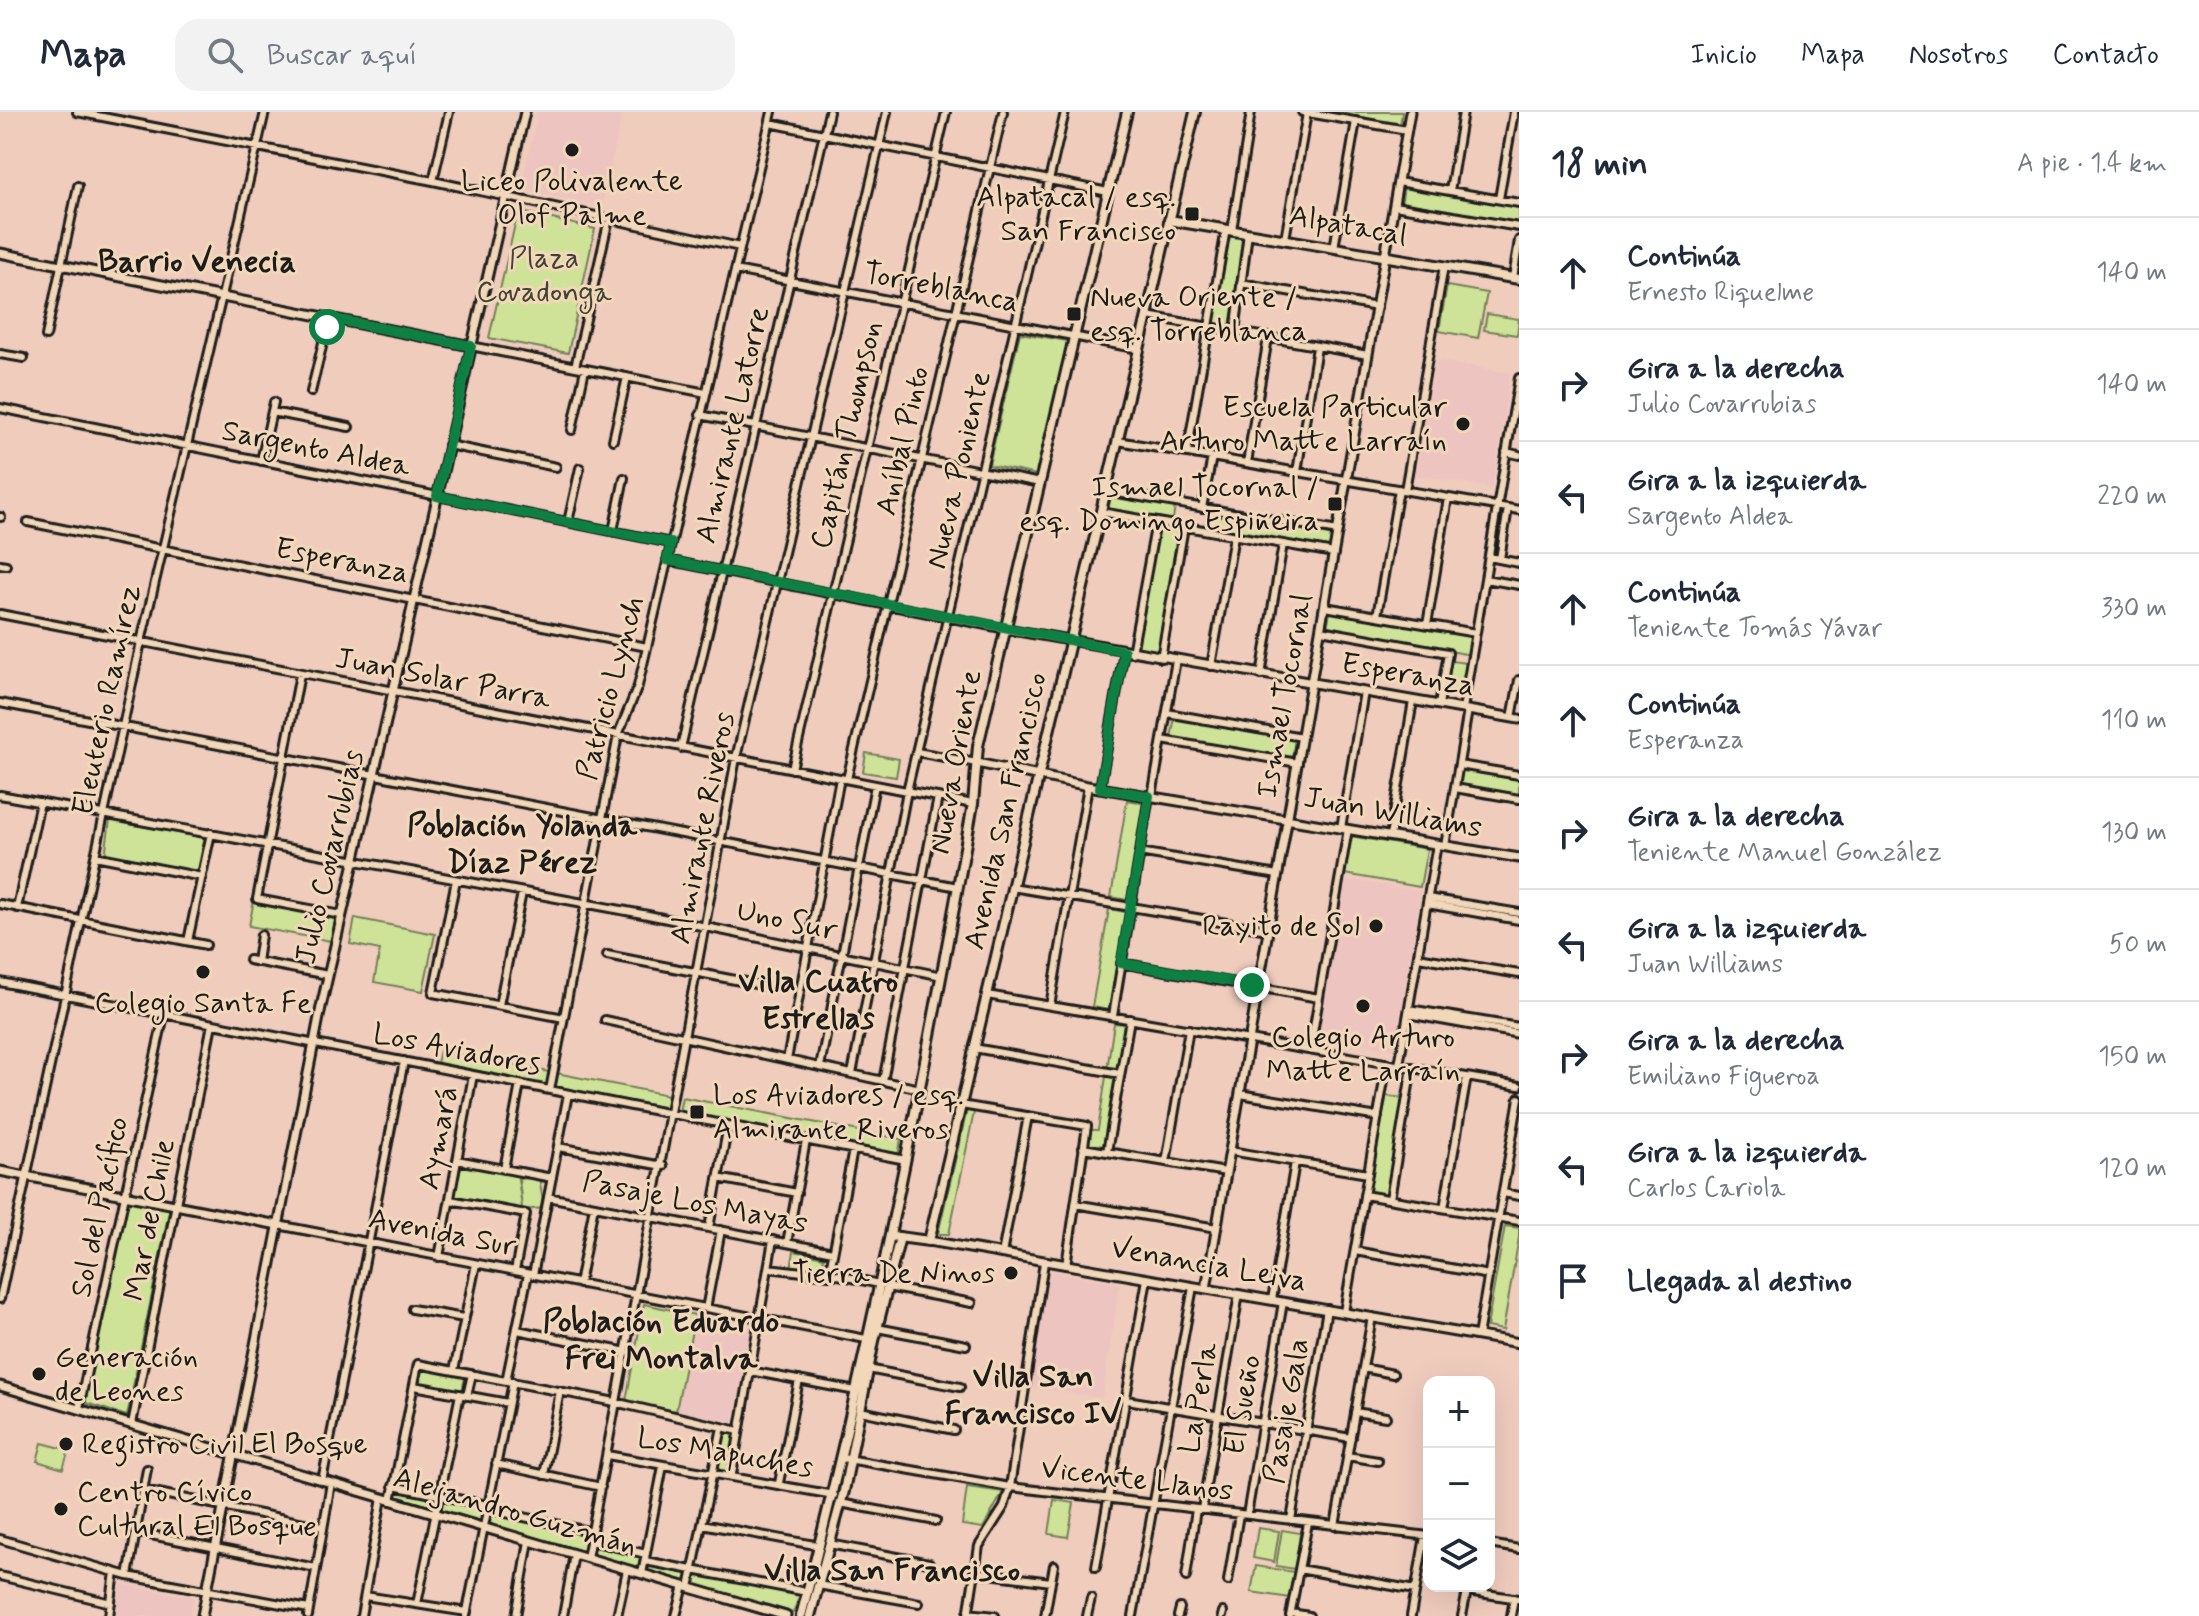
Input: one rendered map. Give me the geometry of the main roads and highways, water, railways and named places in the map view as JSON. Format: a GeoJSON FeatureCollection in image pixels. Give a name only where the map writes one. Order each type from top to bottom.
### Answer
{"type":"FeatureCollection","features":[{"type":"Feature","properties":{"kind":"main road","name":"Nueva Oriente"},"geometry":{"type":"LineString","coordinates":[[896,1237],[906,1160],[973,804],[977,763],[1127,112]]}},
{"type":"Feature","properties":{"kind":"main road","name":"Avenida San Francisco"},"geometry":{"type":"LineString","coordinates":[[929,1241],[1195,112]]}},
{"type":"Feature","properties":{"kind":"main road","name":"Alpatacal"},"geometry":{"type":"LineString","coordinates":[[1169,220],[1516,279]]}},
{"type":"Feature","properties":{"kind":"main road","name":"Venancia Leiva"},"geometry":{"type":"LineString","coordinates":[[896,1237],[929,1241]]}},
{"type":"Feature","properties":{"kind":"main road"},"geometry":{"type":"LineString","coordinates":[[810,1616],[846,1458],[856,1391],[896,1237]]}},
{"type":"Feature","properties":{"kind":"main road"},"geometry":{"type":"LineString","coordinates":[[846,1458],[860,1411],[870,1340],[877,1328],[883,1285]]}},
{"type":"Feature","properties":{"kind":"main road"},"geometry":{"type":"LineString","coordinates":[[801,1616],[825,1545]]}},
{"type":"Feature","properties":{"kind":"place","name":"Liceo Polivalente Olof Palme"},"geometry":{"type":"Point","coordinates":[572,150]}},
{"type":"Feature","properties":{"kind":"place","name":"Alpatacal / esq. San Francisco"},"geometry":{"type":"Point","coordinates":[1192,214]}},
{"type":"Feature","properties":{"kind":"place","name":"Nueva Oriente / esq. Torreblanca"},"geometry":{"type":"Point","coordinates":[1074,314]}},
{"type":"Feature","properties":{"kind":"place","name":"Escuela Particular Arturo Matte Larraín"},"geometry":{"type":"Point","coordinates":[1463,424]}},
{"type":"Feature","properties":{"kind":"place","name":"Ismael Tocornal / esq. Domingo Espiñeira"},"geometry":{"type":"Point","coordinates":[1335,504]}},
{"type":"Feature","properties":{"kind":"place","name":"Rayito de Sol"},"geometry":{"type":"Point","coordinates":[1376,926]}},
{"type":"Feature","properties":{"kind":"place","name":"Colegio Santa Fe"},"geometry":{"type":"Point","coordinates":[203,972]}},
{"type":"Feature","properties":{"kind":"place","name":"Colegio Arturo Matte Larraín"},"geometry":{"type":"Point","coordinates":[1363,1006]}},
{"type":"Feature","properties":{"kind":"place","name":"Los Aviadores / esq. Almirante Riveros"},"geometry":{"type":"Point","coordinates":[697,1112]}},
{"type":"Feature","properties":{"kind":"place","name":"Tierra De Ninos"},"geometry":{"type":"Point","coordinates":[1011,1273]}},
{"type":"Feature","properties":{"kind":"place","name":"Generación de Leones"},"geometry":{"type":"Point","coordinates":[39,1374]}},
{"type":"Feature","properties":{"kind":"place","name":"Registro Civil El Bosque"},"geometry":{"type":"Point","coordinates":[66,1444]}},
{"type":"Feature","properties":{"kind":"place","name":"Centro Cívico Cultural El Bosque"},"geometry":{"type":"Point","coordinates":[61,1509]}},
{"type":"Feature","properties":{"kind":"district","name":"Barrio Venecia"},"geometry":{"type":"Point","coordinates":[197,262]}},
{"type":"Feature","properties":{"kind":"district","name":"Población Yolanda Díaz Pérez"},"geometry":{"type":"Point","coordinates":[522,844]}},
{"type":"Feature","properties":{"kind":"district","name":"Villa Cuatro Estrellas"},"geometry":{"type":"Point","coordinates":[818,1000]}},
{"type":"Feature","properties":{"kind":"district","name":"Población Eduardo Frei Montalva"},"geometry":{"type":"Point","coordinates":[661,1340]}},
{"type":"Feature","properties":{"kind":"district","name":"Villa San Francisco IV"},"geometry":{"type":"Point","coordinates":[1033,1396]}},
{"type":"Feature","properties":{"kind":"district","name":"Villa San Francisco"},"geometry":{"type":"Point","coordinates":[892,1571]}},
{"type":"Feature","properties":{"kind":"park label","name":"Plaza Covadonga"},"geometry":{"type":"Point","coordinates":[544,275]}}]}
